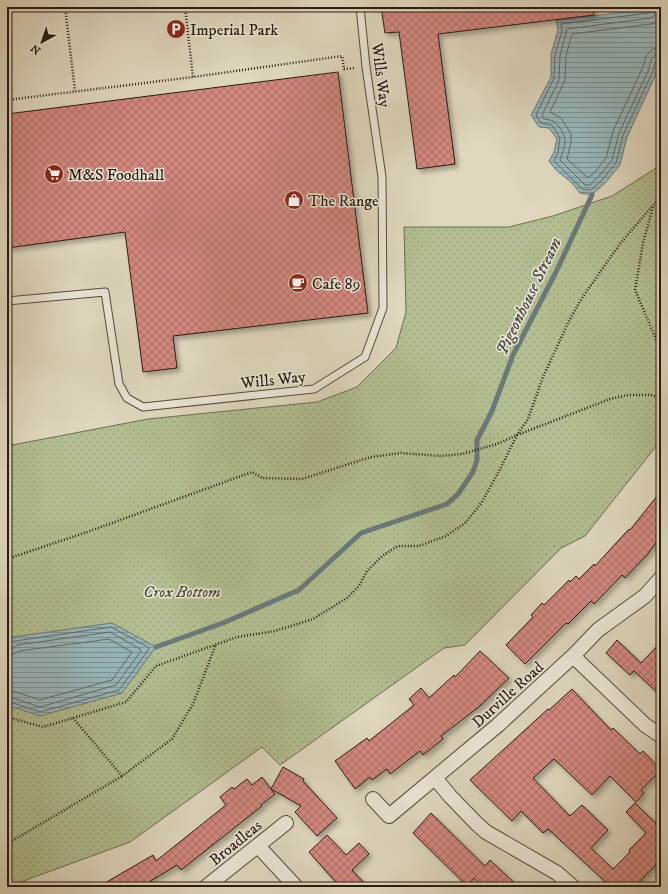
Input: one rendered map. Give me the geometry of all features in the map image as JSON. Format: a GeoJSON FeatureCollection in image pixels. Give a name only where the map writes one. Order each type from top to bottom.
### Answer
{"type":"FeatureCollection","features":[{"type":"Feature","properties":{"kind":"street","name":"Durville Road"},"geometry":{"type":"LineString","coordinates":[[373,799],[389,816],[498,725],[573,656],[598,630],[645,596],[661,578]]}},
{"type":"Feature","properties":{"kind":"street"},"geometry":{"type":"LineString","coordinates":[[573,656],[645,726],[661,736]]}},
{"type":"Feature","properties":{"kind":"street"},"geometry":{"type":"LineString","coordinates":[[436,778],[486,832],[557,873],[574,887]]}},
{"type":"Feature","properties":{"kind":"street","name":"Broadleas"},"geometry":{"type":"LineString","coordinates":[[206,887],[286,823]]}},
{"type":"Feature","properties":{"kind":"street"},"geometry":{"type":"LineString","coordinates":[[258,846],[296,887]]}},
{"type":"Feature","properties":{"kind":"lane","name":"Wills Way"},"geometry":{"type":"LineString","coordinates":[[7,301],[105,292],[119,384],[127,398],[144,407],[314,389],[365,358],[383,308],[382,176],[366,67],[360,7]]}},
{"type":"Feature","properties":{"kind":"path"},"geometry":{"type":"LineString","coordinates":[[64,7],[75,91]]}},
{"type":"Feature","properties":{"kind":"path"},"geometry":{"type":"LineString","coordinates":[[185,7],[193,77]]}},
{"type":"Feature","properties":{"kind":"path"},"geometry":{"type":"LineString","coordinates":[[7,100],[193,77],[342,56],[344,69],[366,67]]}},
{"type":"Feature","properties":{"kind":"path"},"geometry":{"type":"LineString","coordinates":[[7,717],[43,727],[126,702],[156,666],[236,637],[275,631],[313,619],[347,598],[359,586],[367,571],[382,556],[398,546],[419,546],[446,536],[465,523],[485,496],[517,435],[528,419],[543,377],[580,301],[619,245],[661,196]]}},
{"type":"Feature","properties":{"kind":"path"},"geometry":{"type":"LineString","coordinates":[[653,205],[642,243],[635,290],[661,351]]}},
{"type":"Feature","properties":{"kind":"path"},"geometry":{"type":"LineString","coordinates":[[7,559],[90,531],[252,472],[262,478],[302,479],[378,456],[400,453],[441,456],[462,454],[488,448],[517,435],[610,399],[628,395],[652,395],[661,398]]}},
{"type":"Feature","properties":{"kind":"path"},"geometry":{"type":"LineString","coordinates":[[7,844],[122,776],[172,739],[193,704],[216,644]]}},
{"type":"Feature","properties":{"kind":"path"},"geometry":{"type":"LineString","coordinates":[[73,718],[122,776]]}},
{"type":"Feature","properties":{"kind":"green space","name":"Crox Bottom"},"geometry":{"type":"Polygon","coordinates":[[[661,165],[661,440],[585,536],[561,548],[465,645],[444,648],[280,765],[262,747],[130,842],[7,887],[7,446],[148,419],[317,402],[357,387],[396,348],[406,312],[404,227],[509,227],[553,216],[612,196],[661,165]]]}},
{"type":"Feature","properties":{"kind":"water"},"geometry":{"type":"Polygon","coordinates":[[[661,8],[661,54],[657,72],[627,137],[620,165],[606,182],[592,195],[580,193],[572,183],[556,170],[549,161],[554,152],[557,139],[549,128],[539,127],[531,115],[551,77],[551,54],[558,30],[556,20],[661,8]]]}},
{"type":"Feature","properties":{"kind":"water"},"geometry":{"type":"Polygon","coordinates":[[[112,623],[156,647],[122,693],[40,716],[7,705],[7,641],[13,637],[112,623]]]}},
{"type":"Feature","properties":{"kind":"building"},"geometry":{"type":"Polygon","coordinates":[[[381,7],[593,7],[594,15],[438,34],[455,164],[417,169],[399,32],[385,33],[381,7]]]}},
{"type":"Feature","properties":{"kind":"building"},"geometry":{"type":"Polygon","coordinates":[[[338,72],[368,313],[173,336],[177,368],[143,372],[125,232],[7,248],[7,114],[338,72]]]}},
{"type":"Feature","properties":{"kind":"building"},"geometry":{"type":"Polygon","coordinates":[[[661,491],[661,536],[647,555],[625,578],[622,575],[594,604],[591,601],[568,624],[566,623],[525,664],[506,645],[533,617],[531,615],[542,603],[544,605],[569,580],[570,582],[576,576],[579,579],[594,564],[595,566],[629,529],[630,530],[661,491]]]}},
{"type":"Feature","properties":{"kind":"building"},"geometry":{"type":"Polygon","coordinates":[[[617,640],[641,663],[661,642],[661,696],[634,671],[630,675],[606,653],[617,640]]]}},
{"type":"Feature","properties":{"kind":"building"},"geometry":{"type":"Polygon","coordinates":[[[480,651],[509,678],[480,706],[441,736],[443,739],[423,755],[420,751],[390,774],[387,769],[372,780],[370,777],[355,789],[335,761],[367,738],[369,741],[414,705],[409,699],[421,688],[429,698],[454,675],[455,677],[480,651]]]}},
{"type":"Feature","properties":{"kind":"building"},"geometry":{"type":"Polygon","coordinates":[[[572,689],[611,730],[613,728],[640,754],[643,751],[661,770],[641,790],[644,793],[636,802],[610,776],[592,795],[554,759],[533,778],[570,816],[582,805],[608,830],[591,848],[613,869],[646,833],[626,812],[635,803],[661,828],[661,860],[634,887],[611,887],[548,829],[543,833],[521,811],[512,821],[470,780],[572,689]]]}},
{"type":"Feature","properties":{"kind":"building"},"geometry":{"type":"Polygon","coordinates":[[[283,767],[304,779],[303,781],[337,818],[317,836],[295,812],[301,806],[271,789],[283,767]]]}},
{"type":"Feature","properties":{"kind":"building"},"geometry":{"type":"Polygon","coordinates":[[[262,777],[275,794],[181,870],[177,865],[141,887],[98,887],[153,855],[156,861],[226,805],[220,797],[232,787],[234,789],[247,779],[252,785],[262,777]]]}},
{"type":"Feature","properties":{"kind":"building"},"geometry":{"type":"Polygon","coordinates":[[[431,813],[485,866],[490,860],[519,887],[483,887],[474,878],[467,886],[413,833],[431,813]]]}},
{"type":"Feature","properties":{"kind":"building"},"geometry":{"type":"Polygon","coordinates":[[[327,835],[346,855],[359,843],[369,854],[352,870],[368,887],[340,887],[309,852],[327,835]]]}},
{"type":"Feature","properties":{"kind":"waterway","name":"Pigeonhouse Stream"},"geometry":{"type":"LineString","coordinates":[[156,647],[223,623],[299,590],[361,533],[447,504],[458,494],[473,472],[477,460],[477,440],[492,411],[513,355],[556,272],[592,195]]}},
{"type":"Feature","properties":{"kind":"place","name":"Imperial Park"},"geometry":{"type":"Point","coordinates":[176,29]}},
{"type":"Feature","properties":{"kind":"place","name":"M&S Foodhall"},"geometry":{"type":"Point","coordinates":[54,174]}},
{"type":"Feature","properties":{"kind":"place","name":"The Range"},"geometry":{"type":"Point","coordinates":[294,200]}},
{"type":"Feature","properties":{"kind":"place","name":"Cafe 89"},"geometry":{"type":"Point","coordinates":[298,283]}}]}
